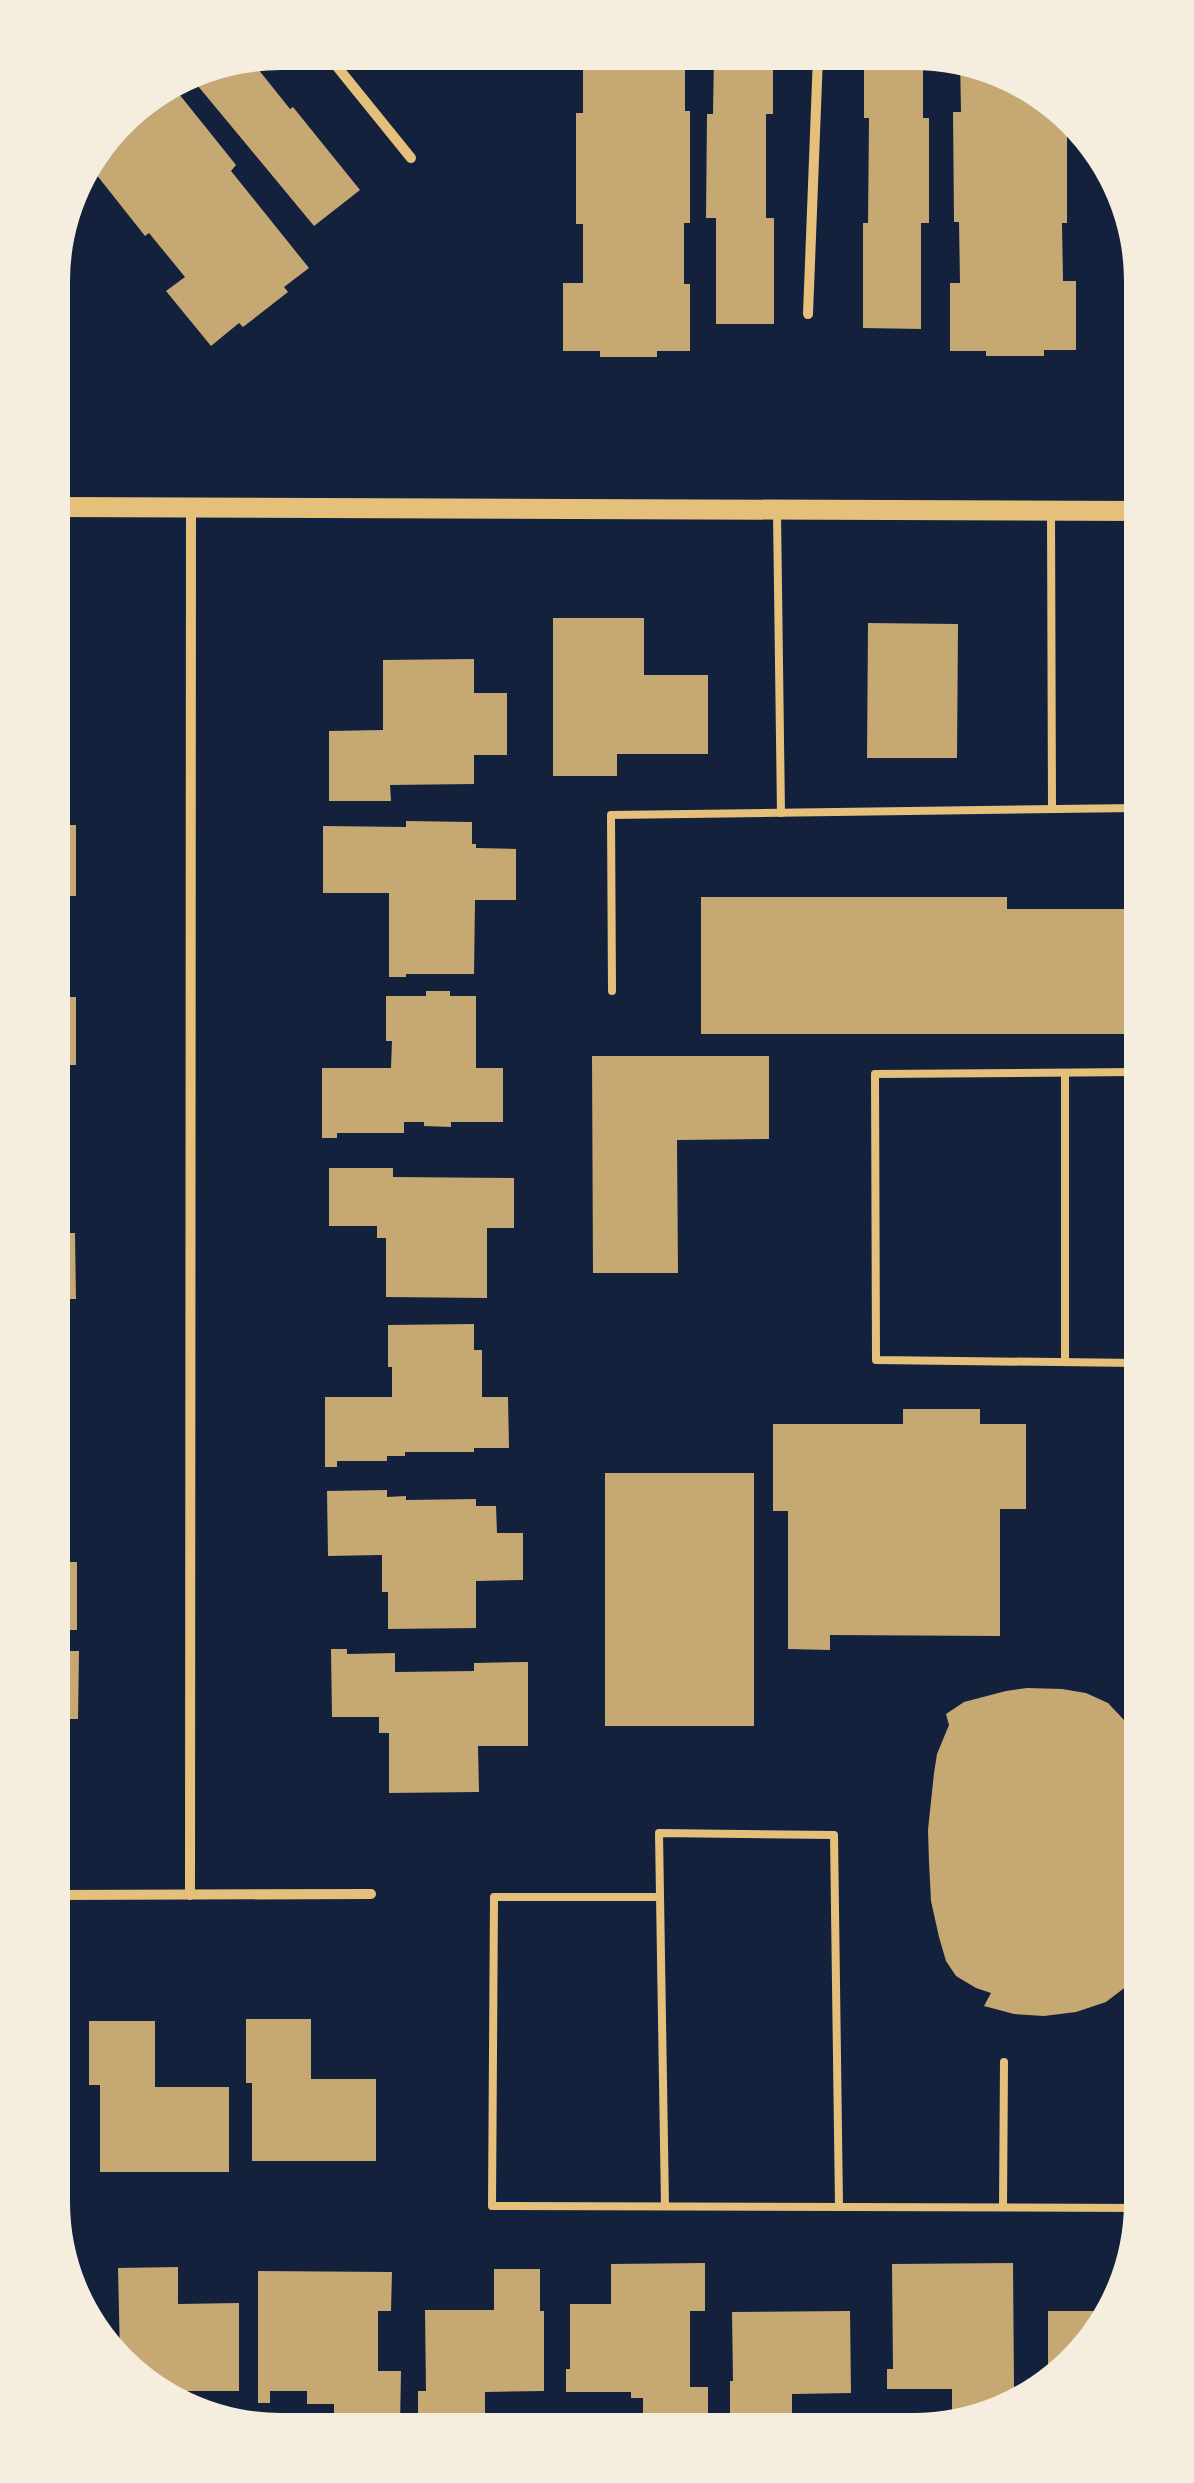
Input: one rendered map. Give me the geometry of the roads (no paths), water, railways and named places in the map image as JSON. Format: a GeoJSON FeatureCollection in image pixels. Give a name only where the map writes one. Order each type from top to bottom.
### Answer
{"type":"FeatureCollection","features":[{"type":"Feature","properties":{"kind":"main road"},"geometry":{"type":"LineString","coordinates":[[70,506],[1124,511]]}},
{"type":"Feature","properties":{"kind":"street"},"geometry":{"type":"LineString","coordinates":[[340,70],[411,158]]}},
{"type":"Feature","properties":{"kind":"street"},"geometry":{"type":"LineString","coordinates":[[808,314],[817,70]]}},
{"type":"Feature","properties":{"kind":"street"},"geometry":{"type":"LineString","coordinates":[[190,1895],[191,506]]}},
{"type":"Feature","properties":{"kind":"street"},"geometry":{"type":"LineString","coordinates":[[70,1895],[371,1894]]}},
{"type":"Feature","properties":{"kind":"lane"},"geometry":{"type":"LineString","coordinates":[[778,509],[780,813]]}},
{"type":"Feature","properties":{"kind":"lane"},"geometry":{"type":"LineString","coordinates":[[1051,511],[1052,809]]}},
{"type":"Feature","properties":{"kind":"lane"},"geometry":{"type":"LineString","coordinates":[[612,991],[612,815],[1124,808]]}},
{"type":"Feature","properties":{"kind":"lane"},"geometry":{"type":"LineString","coordinates":[[1124,1072],[874,1074],[876,1360],[1124,1362]]}},
{"type":"Feature","properties":{"kind":"lane"},"geometry":{"type":"LineString","coordinates":[[1065,1073],[1065,1362]]}},
{"type":"Feature","properties":{"kind":"lane"},"geometry":{"type":"LineString","coordinates":[[665,2206],[659,1833],[834,1835],[839,2206]]}},
{"type":"Feature","properties":{"kind":"lane"},"geometry":{"type":"LineString","coordinates":[[659,1898],[494,1896],[492,2206],[1124,2208]]}},
{"type":"Feature","properties":{"kind":"lane"},"geometry":{"type":"LineString","coordinates":[[1003,2208],[1004,2062]]}}]}
